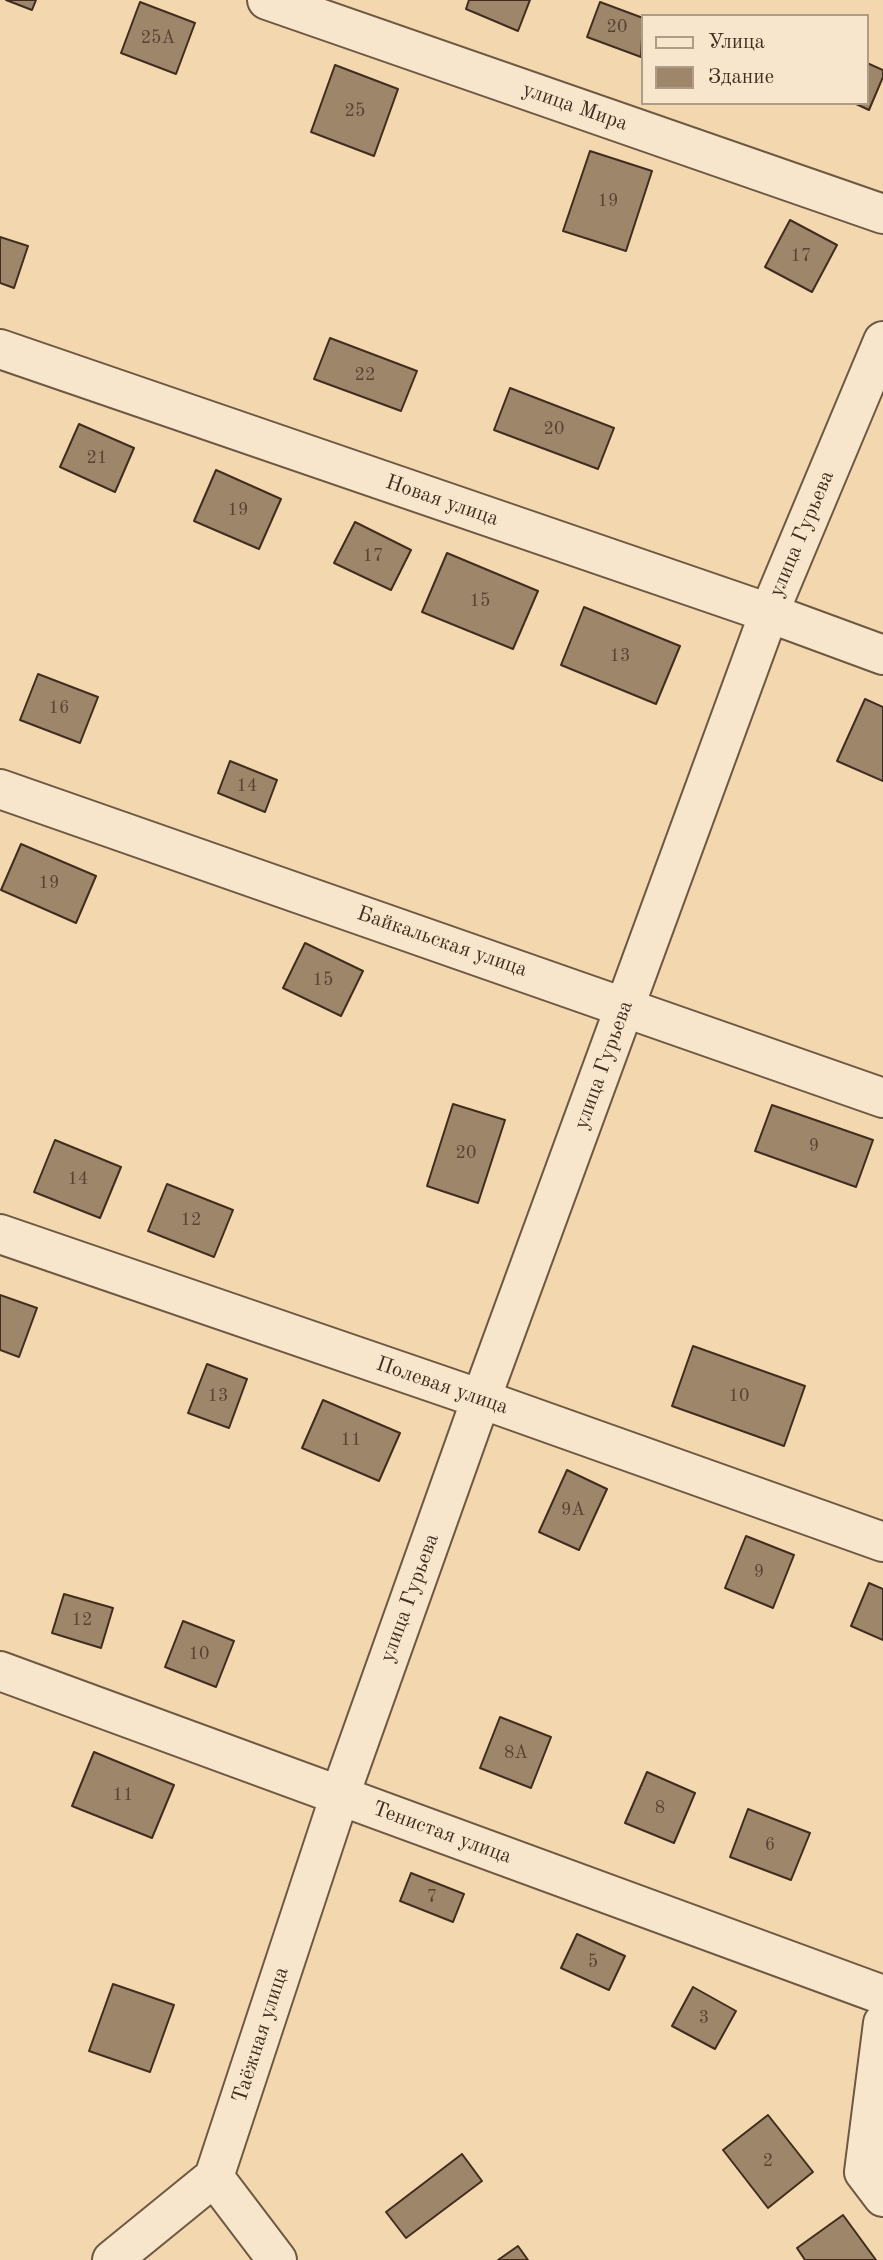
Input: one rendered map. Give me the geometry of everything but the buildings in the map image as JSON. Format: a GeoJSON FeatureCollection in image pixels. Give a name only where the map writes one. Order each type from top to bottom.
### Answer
{"type":"FeatureCollection","features":[{"type":"Feature","properties":{"kind":"street","name":"улица Мира"},"geometry":{"type":"LineString","coordinates":[[267,0],[883,214]]}},
{"type":"Feature","properties":{"kind":"street","name":"улица Гурьева"},"geometry":{"type":"LineString","coordinates":[[340,1795],[481,1399],[769,613],[883,341]]}},
{"type":"Feature","properties":{"kind":"street","name":"Новая улица"},"geometry":{"type":"LineString","coordinates":[[0,349],[769,613],[883,655]]}},
{"type":"Feature","properties":{"kind":"street","name":"Байкальская улица"},"geometry":{"type":"LineString","coordinates":[[0,789],[883,1098]]}},
{"type":"Feature","properties":{"kind":"street","name":"Полевая улица"},"geometry":{"type":"LineString","coordinates":[[0,1234],[481,1399],[883,1542]]}},
{"type":"Feature","properties":{"kind":"street","name":"Тенистая улица"},"geometry":{"type":"LineString","coordinates":[[0,1671],[883,1995]]}},
{"type":"Feature","properties":{"kind":"street","name":"Таёжная улица"},"geometry":{"type":"LineString","coordinates":[[215,2177],[340,1795]]}},
{"type":"Feature","properties":{"kind":"street"},"geometry":{"type":"LineString","coordinates":[[883,2023],[864,2172],[883,2197]]}},
{"type":"Feature","properties":{"kind":"street"},"geometry":{"type":"LineString","coordinates":[[112,2260],[215,2177],[276,2260]]}}]}
